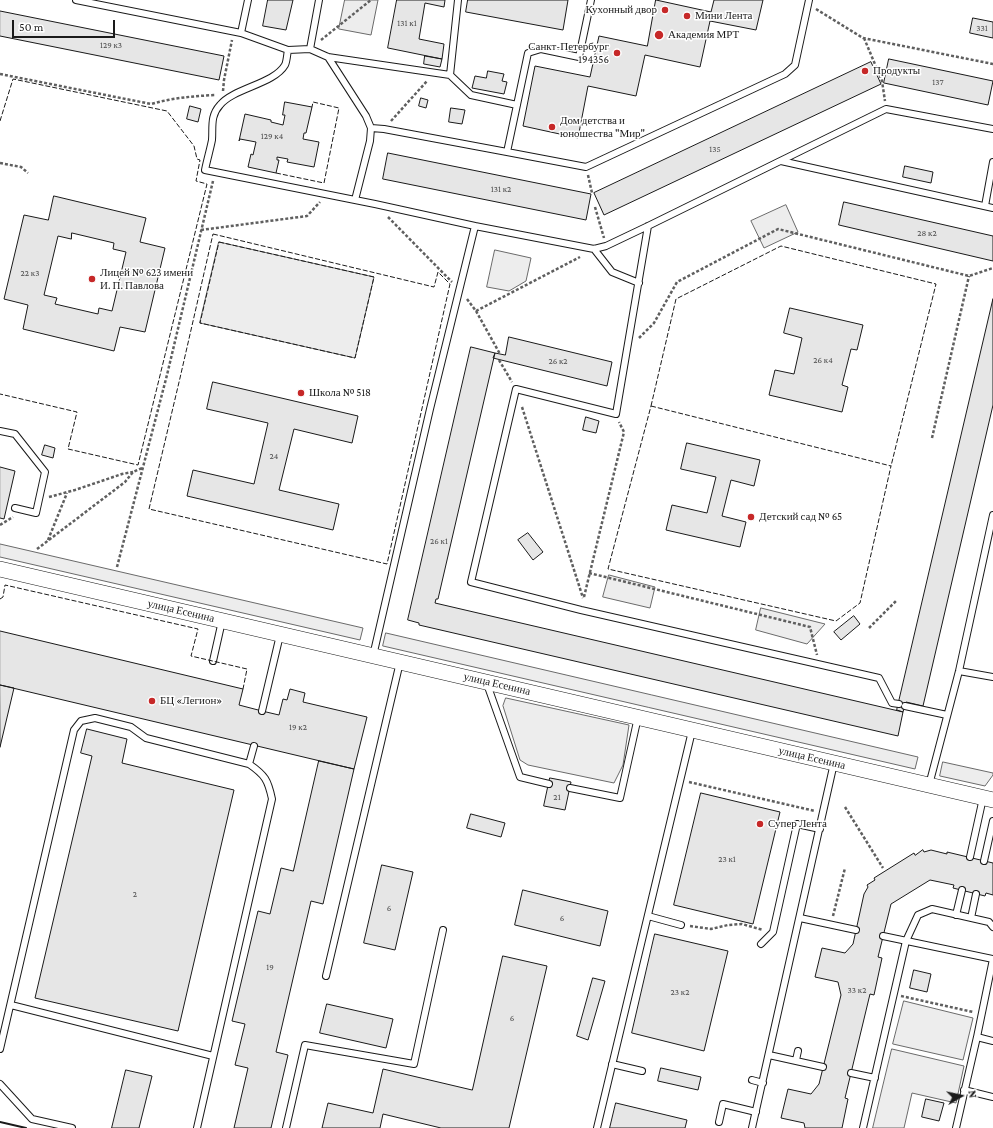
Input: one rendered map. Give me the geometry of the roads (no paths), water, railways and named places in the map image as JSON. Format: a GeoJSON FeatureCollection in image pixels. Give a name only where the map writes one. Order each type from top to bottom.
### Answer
{"type":"FeatureCollection","features":[{"type":"Feature","properties":{"kind":"street","name":"улица Есенина"},"geometry":{"type":"LineString","coordinates":[[0,569],[988,799]]}},
{"type":"Feature","properties":{"kind":"lane"},"geometry":{"type":"LineString","coordinates":[[76,0],[242,33],[288,50],[310,49],[328,57],[450,75],[471,96],[517,106]]}},
{"type":"Feature","properties":{"kind":"lane"},"geometry":{"type":"LineString","coordinates":[[242,33],[248,0]]}},
{"type":"Feature","properties":{"kind":"lane"},"geometry":{"type":"LineString","coordinates":[[310,49],[320,0]]}},
{"type":"Feature","properties":{"kind":"lane"},"geometry":{"type":"LineString","coordinates":[[450,75],[458,0]]}},
{"type":"Feature","properties":{"kind":"lane"},"geometry":{"type":"LineString","coordinates":[[507,152],[528,53],[541,49],[579,57],[591,0]]}},
{"type":"Feature","properties":{"kind":"lane"},"geometry":{"type":"LineString","coordinates":[[371,128],[384,129],[586,167],[785,74],[795,65],[809,2]]}},
{"type":"Feature","properties":{"kind":"lane"},"geometry":{"type":"LineString","coordinates":[[288,50],[285,64],[277,73],[228,98],[220,104],[214,114],[211,127],[212,139],[205,170],[594,249],[606,246],[648,226],[886,109],[993,129]]}},
{"type":"Feature","properties":{"kind":"lane"},"geometry":{"type":"LineString","coordinates":[[328,57],[366,116],[371,128],[370,141],[355,200]]}},
{"type":"Feature","properties":{"kind":"lane"},"geometry":{"type":"LineString","coordinates":[[781,161],[993,208]]}},
{"type":"Feature","properties":{"kind":"lane"},"geometry":{"type":"LineString","coordinates":[[985,206],[993,162]]}},
{"type":"Feature","properties":{"kind":"lane"},"geometry":{"type":"LineString","coordinates":[[373,656],[430,408],[475,226]]}},
{"type":"Feature","properties":{"kind":"lane"},"geometry":{"type":"LineString","coordinates":[[648,226],[616,414],[516,389],[470,582],[580,610],[879,678],[892,703],[947,715]]}},
{"type":"Feature","properties":{"kind":"lane"},"geometry":{"type":"LineString","coordinates":[[594,249],[612,272],[639,283]]}},
{"type":"Feature","properties":{"kind":"lane"},"geometry":{"type":"LineString","coordinates":[[0,431],[15,434],[45,472],[36,513],[15,508]]}},
{"type":"Feature","properties":{"kind":"lane"},"geometry":{"type":"LineString","coordinates":[[929,785],[959,671],[993,515]]}},
{"type":"Feature","properties":{"kind":"lane"},"geometry":{"type":"LineString","coordinates":[[213,661],[222,621]]}},
{"type":"Feature","properties":{"kind":"lane"},"geometry":{"type":"LineString","coordinates":[[262,711],[280,635]]}},
{"type":"Feature","properties":{"kind":"lane"},"geometry":{"type":"LineString","coordinates":[[326,976],[400,662]]}},
{"type":"Feature","properties":{"kind":"lane"},"geometry":{"type":"LineString","coordinates":[[959,671],[993,677]]}},
{"type":"Feature","properties":{"kind":"lane"},"geometry":{"type":"LineString","coordinates":[[486,682],[520,777],[549,784]]}},
{"type":"Feature","properties":{"kind":"lane"},"geometry":{"type":"LineString","coordinates":[[570,788],[620,798],[638,717]]}},
{"type":"Feature","properties":{"kind":"lane"},"geometry":{"type":"LineString","coordinates":[[0,1049],[74,730],[81,721],[94,718],[131,727],[146,738],[249,764],[261,772],[269,785],[272,799],[197,1128]]}},
{"type":"Feature","properties":{"kind":"lane"},"geometry":{"type":"LineString","coordinates":[[597,1128],[692,730]]}},
{"type":"Feature","properties":{"kind":"lane"},"geometry":{"type":"LineString","coordinates":[[249,764],[254,746]]}},
{"type":"Feature","properties":{"kind":"lane"},"geometry":{"type":"LineString","coordinates":[[752,1128],[834,763]]}},
{"type":"Feature","properties":{"kind":"lane"},"geometry":{"type":"LineString","coordinates":[[970,857],[988,799]]}},
{"type":"Feature","properties":{"kind":"lane"},"geometry":{"type":"LineString","coordinates":[[984,861],[993,821]]}},
{"type":"Feature","properties":{"kind":"lane"},"geometry":{"type":"LineString","coordinates":[[761,944],[773,932],[797,824],[820,829]]}},
{"type":"Feature","properties":{"kind":"lane"},"geometry":{"type":"LineString","coordinates":[[956,915],[962,890]]}},
{"type":"Feature","properties":{"kind":"lane"},"geometry":{"type":"LineString","coordinates":[[971,918],[976,894]]}},
{"type":"Feature","properties":{"kind":"lane"},"geometry":{"type":"LineString","coordinates":[[863,1128],[906,941],[918,915],[932,910],[989,922],[993,927]]}},
{"type":"Feature","properties":{"kind":"lane"},"geometry":{"type":"LineString","coordinates":[[648,916],[681,925]]}},
{"type":"Feature","properties":{"kind":"lane"},"geometry":{"type":"LineString","coordinates":[[800,918],[856,930]]}},
{"type":"Feature","properties":{"kind":"lane"},"geometry":{"type":"LineString","coordinates":[[286,1128],[304,1045],[414,1064],[443,930]]}},
{"type":"Feature","properties":{"kind":"lane"},"geometry":{"type":"LineString","coordinates":[[883,936],[993,959],[991,979],[956,1128]]}},
{"type":"Feature","properties":{"kind":"lane"},"geometry":{"type":"LineString","coordinates":[[11,1005],[213,1056]]}},
{"type":"Feature","properties":{"kind":"lane"},"geometry":{"type":"LineString","coordinates":[[977,1037],[993,1040]]}},
{"type":"Feature","properties":{"kind":"lane"},"geometry":{"type":"LineString","coordinates":[[796,1060],[798,1051]]}},
{"type":"Feature","properties":{"kind":"lane"},"geometry":{"type":"LineString","coordinates":[[769,1055],[823,1067]]}},
{"type":"Feature","properties":{"kind":"lane"},"geometry":{"type":"LineString","coordinates":[[612,1064],[642,1071]]}},
{"type":"Feature","properties":{"kind":"lane"},"geometry":{"type":"LineString","coordinates":[[851,1073],[875,1078]]}},
{"type":"Feature","properties":{"kind":"lane"},"geometry":{"type":"LineString","coordinates":[[752,1080],[763,1082]]}},
{"type":"Feature","properties":{"kind":"lane"},"geometry":{"type":"LineString","coordinates":[[0,1084],[32,1119],[72,1128]]}},
{"type":"Feature","properties":{"kind":"lane"},"geometry":{"type":"LineString","coordinates":[[964,1090],[993,1097]]}},
{"type":"Feature","properties":{"kind":"lane"},"geometry":{"type":"LineString","coordinates":[[718,1122],[722,1104],[756,1112]]}},
{"type":"Feature","properties":{"kind":"place","name":"Кухонный двор"},"geometry":{"type":"Point","coordinates":[665,10]}},
{"type":"Feature","properties":{"kind":"place","name":"Мини Лента"},"geometry":{"type":"Point","coordinates":[687,16]}},
{"type":"Feature","properties":{"kind":"place","name":"Академия МРТ"},"geometry":{"type":"Point","coordinates":[659,35]}},
{"type":"Feature","properties":{"kind":"place","name":"Санкт-Петербург 194356"},"geometry":{"type":"Point","coordinates":[617,53]}},
{"type":"Feature","properties":{"kind":"place","name":"Продукты"},"geometry":{"type":"Point","coordinates":[865,71]}},
{"type":"Feature","properties":{"kind":"place","name":"Дом детства и юношества \"Мир\""},"geometry":{"type":"Point","coordinates":[552,127]}},
{"type":"Feature","properties":{"kind":"place","name":"Лицей № 623 имени И. П. Павлова"},"geometry":{"type":"Point","coordinates":[92,279]}},
{"type":"Feature","properties":{"kind":"place","name":"Школа № 518"},"geometry":{"type":"Point","coordinates":[301,393]}},
{"type":"Feature","properties":{"kind":"place","name":"Детский сад № 65"},"geometry":{"type":"Point","coordinates":[751,517]}},
{"type":"Feature","properties":{"kind":"place","name":"БЦ «Легион»"},"geometry":{"type":"Point","coordinates":[152,701]}},
{"type":"Feature","properties":{"kind":"place","name":"Супер Лента"},"geometry":{"type":"Point","coordinates":[760,824]}}]}
